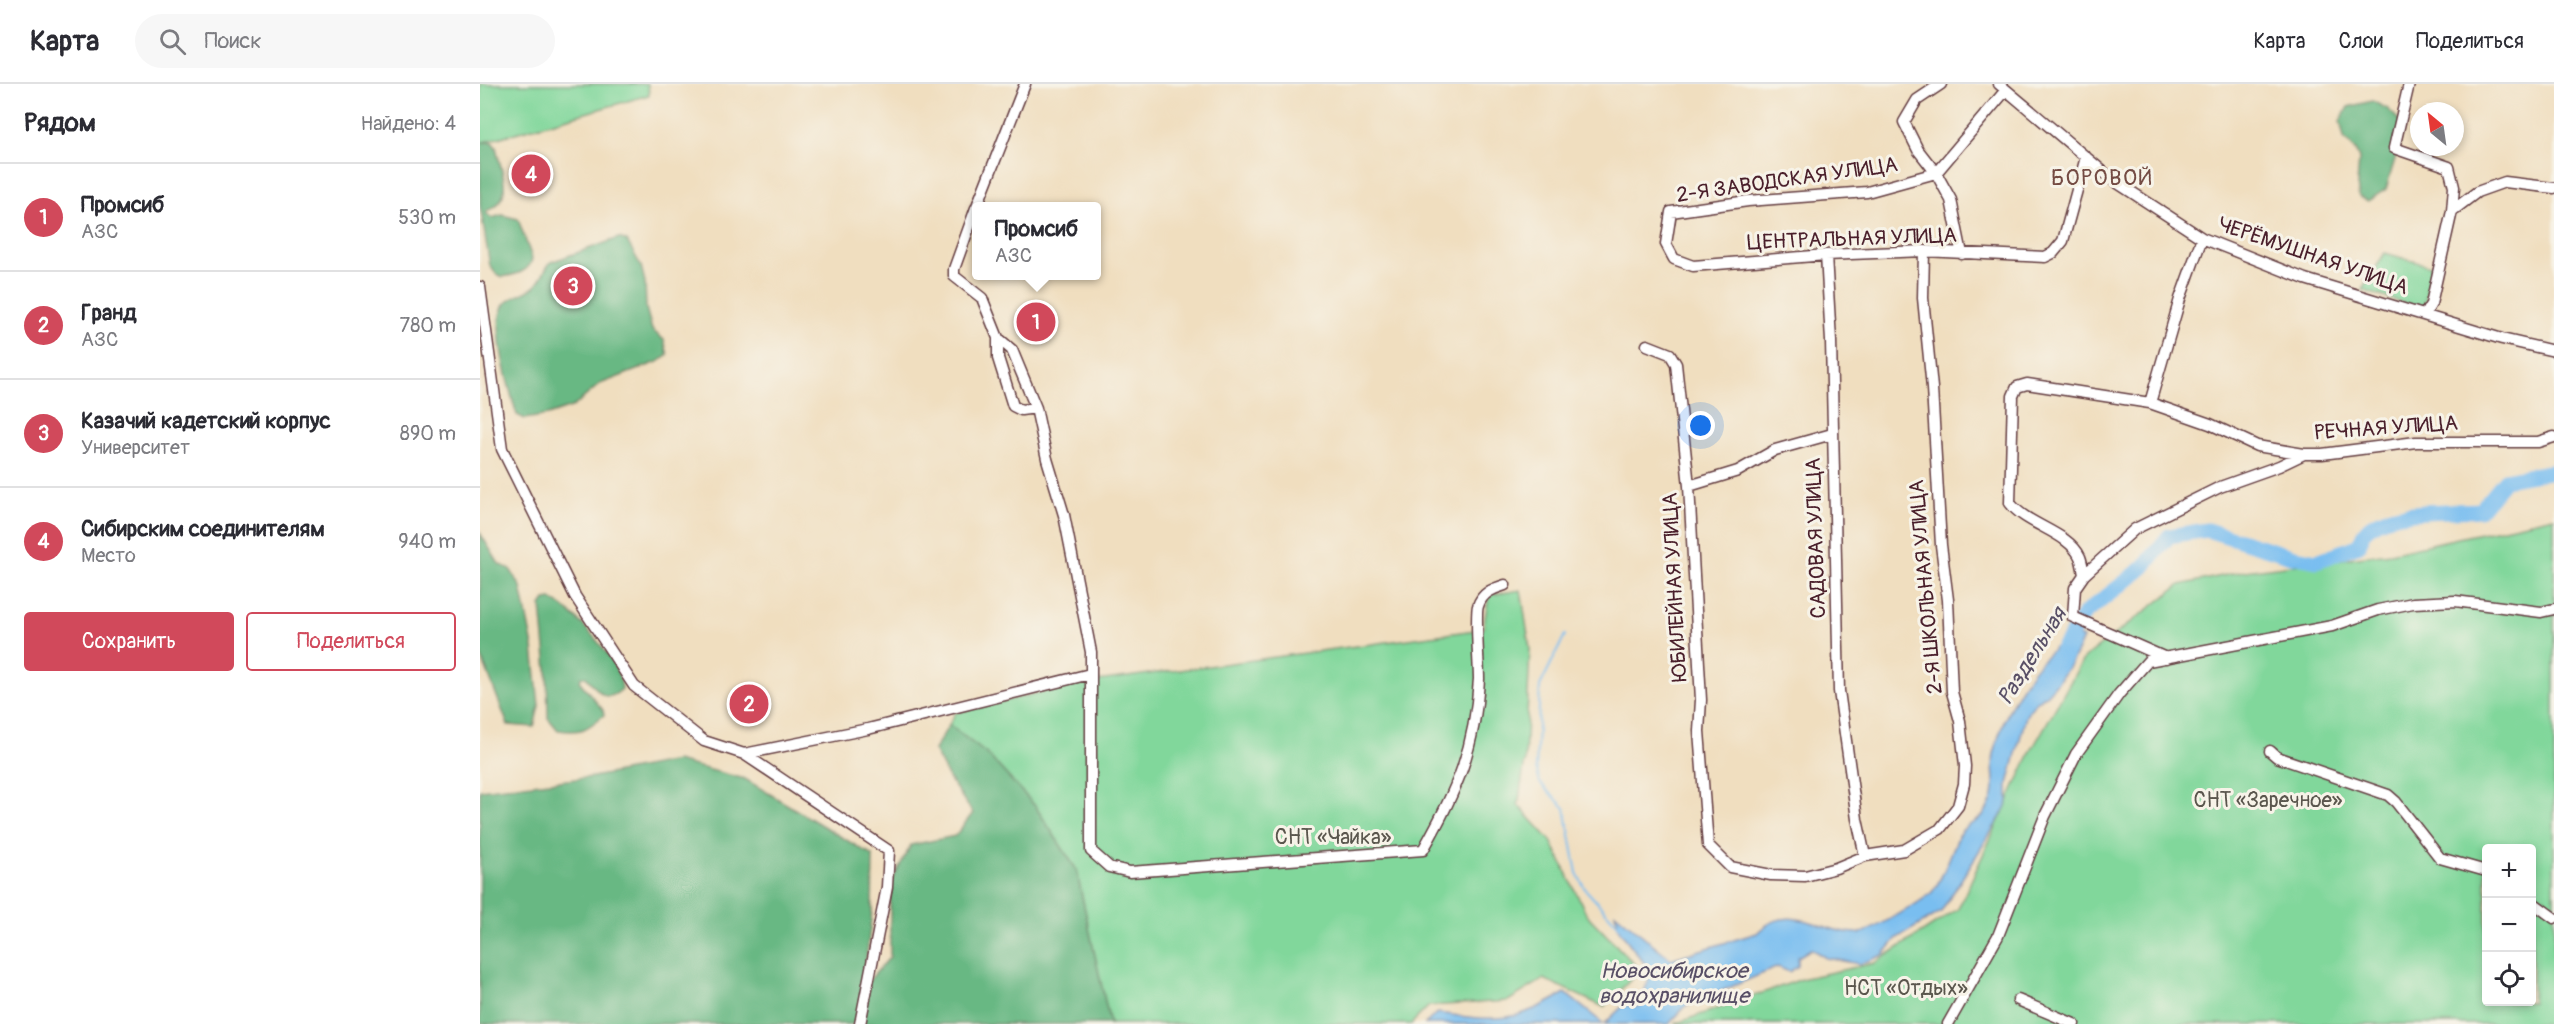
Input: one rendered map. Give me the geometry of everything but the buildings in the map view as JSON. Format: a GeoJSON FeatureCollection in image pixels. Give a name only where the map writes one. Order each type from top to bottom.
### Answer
{"type":"FeatureCollection","features":[{"type":"Feature","properties":{"kind":"street"},"geometry":{"type":"LineString","coordinates":[[978,202],[1025,84]]}},
{"type":"Feature","properties":{"kind":"street"},"geometry":{"type":"LineString","coordinates":[[1941,84],[1917,100],[1904,122],[1918,150],[1936,173],[1951,200],[1962,254]]}},
{"type":"Feature","properties":{"kind":"street"},"geometry":{"type":"LineString","coordinates":[[2409,84],[2394,148],[2449,167],[2454,187],[2452,212],[2431,304],[2425,314]]}},
{"type":"Feature","properties":{"kind":"street"},"geometry":{"type":"LineString","coordinates":[[1936,173],[2003,87]]}},
{"type":"Feature","properties":{"kind":"street","name":"ЧЕРЁМУШНАЯ УЛИЦА"},"geometry":{"type":"LineString","coordinates":[[2003,87],[2114,180],[2202,238],[2305,279],[2502,339],[2554,351]]}},
{"type":"Feature","properties":{"kind":"street","name":"ЦЕНТРАЛЬНАЯ УЛИЦА"},"geometry":{"type":"LineString","coordinates":[[1693,266],[1826,255],[1924,251],[2045,257],[2053,253],[2063,241],[2086,157]]}},
{"type":"Feature","properties":{"kind":"street","name":"2-Я ЗАВОДСКАЯ УЛИЦА"},"geometry":{"type":"LineString","coordinates":[[1693,266],[1674,259],[1666,244],[1671,212],[1758,200],[1867,192],[1936,173]]}},
{"type":"Feature","properties":{"kind":"street"},"geometry":{"type":"LineString","coordinates":[[2452,212],[2477,192],[2505,182],[2554,188]]}},
{"type":"Feature","properties":{"kind":"street"},"geometry":{"type":"LineString","coordinates":[[972,218],[954,269],[954,276],[982,298],[998,338],[998,358],[1012,406],[1021,410],[1036,408]]}},
{"type":"Feature","properties":{"kind":"street"},"geometry":{"type":"LineString","coordinates":[[2150,403],[2180,299],[2202,238]]}},
{"type":"Feature","properties":{"kind":"street","name":"2-Я ШКОЛЬНАЯ УЛИЦА"},"geometry":{"type":"LineString","coordinates":[[1708,845],[1730,867],[1771,875],[1805,876],[1836,868],[1865,856],[1904,850],[1940,829],[1958,806],[1964,784],[1965,766],[1960,721],[1952,692],[1948,600],[1941,545],[1932,388],[1923,298],[1924,251]]}},
{"type":"Feature","properties":{"kind":"street","name":"САДОВАЯ УЛИЦА"},"geometry":{"type":"LineString","coordinates":[[1826,255],[1831,341],[1839,691],[1857,819],[1865,856]]}},
{"type":"Feature","properties":{"kind":"street"},"geometry":{"type":"LineString","coordinates":[[480,287],[502,449],[575,596],[634,686],[704,741],[744,754],[889,850],[887,887],[860,1024]]}},
{"type":"Feature","properties":{"kind":"street"},"geometry":{"type":"LineString","coordinates":[[998,338],[1012,350],[1036,408],[1047,459],[1066,526],[1091,652],[1091,851],[1109,867],[1130,872],[1423,850],[1459,783],[1477,718],[1478,604],[1487,591],[1505,585]]}},
{"type":"Feature","properties":{"kind":"street","name":"ЮБИЛЕЙНАЯ УЛИЦА"},"geometry":{"type":"LineString","coordinates":[[1647,345],[1670,354],[1677,364],[1689,486],[1701,700],[1699,731],[1708,845]]}},
{"type":"Feature","properties":{"kind":"street","name":"РЕЧНАЯ УЛИЦА"},"geometry":{"type":"LineString","coordinates":[[2084,575],[2079,555],[2059,535],[2017,512],[2010,503],[2013,396],[2017,387],[2027,384],[2150,403],[2210,424],[2257,446],[2304,454],[2322,454],[2416,441],[2538,441],[2554,436]]}},
{"type":"Feature","properties":{"kind":"street"},"geometry":{"type":"LineString","coordinates":[[1689,486],[1738,471],[1775,450],[1832,434]]}},
{"type":"Feature","properties":{"kind":"street"},"geometry":{"type":"LineString","coordinates":[[2166,658],[2129,640],[2098,630],[2073,616],[2074,588],[2084,575],[2135,529],[2220,487],[2279,466],[2304,454]]}},
{"type":"Feature","properties":{"kind":"street"},"geometry":{"type":"LineString","coordinates":[[1948,1024],[1998,936],[2045,816],[2076,754],[2120,694],[2148,661],[2332,626],[2378,610],[2413,603],[2455,601],[2541,612],[2554,609]]}},
{"type":"Feature","properties":{"kind":"street"},"geometry":{"type":"LineString","coordinates":[[744,754],[868,729],[1090,674]]}},
{"type":"Feature","properties":{"kind":"street"},"geometry":{"type":"LineString","coordinates":[[2270,751],[2277,758],[2388,795],[2440,858],[2482,870]]}},
{"type":"Feature","properties":{"kind":"street"},"geometry":{"type":"LineString","coordinates":[[2536,906],[2554,918]]}},
{"type":"Feature","properties":{"kind":"street"},"geometry":{"type":"LineString","coordinates":[[2018,999],[2074,1024]]}},
{"type":"Feature","properties":{"kind":"green space"},"geometry":{"type":"Polygon","coordinates":[[[480,84],[648,84],[649,95],[480,143],[480,84]]]}},
{"type":"Feature","properties":{"kind":"green space"},"geometry":{"type":"Polygon","coordinates":[[[2372,101],[2388,109],[2405,126],[2386,189],[2368,201],[2359,197],[2357,185],[2359,159],[2355,150],[2344,138],[2340,121],[2348,107],[2372,101]]]}},
{"type":"Feature","properties":{"kind":"green space"},"geometry":{"type":"Polygon","coordinates":[[[480,142],[492,142],[496,147],[504,184],[501,199],[496,206],[487,211],[487,214],[492,218],[502,215],[518,219],[532,258],[529,267],[512,275],[502,277],[496,274],[490,266],[480,205],[480,142]]]}},
{"type":"Feature","properties":{"kind":"green space"},"geometry":{"type":"Polygon","coordinates":[[[619,238],[627,241],[641,266],[645,282],[646,308],[652,330],[664,340],[668,355],[660,361],[600,384],[574,406],[548,415],[525,419],[517,415],[500,343],[500,315],[504,305],[536,285],[551,262],[619,238]]]}},
{"type":"Feature","properties":{"kind":"green space"},"geometry":{"type":"Polygon","coordinates":[[[2385,253],[2431,266],[2424,310],[2362,290],[2385,253]]]}},
{"type":"Feature","properties":{"kind":"green space","name":"СНТ «Заречное»"},"geometry":{"type":"Polygon","coordinates":[[[2554,517],[2554,1024],[1674,1024],[1805,978],[1875,963],[1958,909],[2031,751],[2084,658],[2180,585],[2245,571],[2390,553],[2554,517]]]}},
{"type":"Feature","properties":{"kind":"green space"},"geometry":{"type":"Polygon","coordinates":[[[480,533],[499,564],[510,569],[521,587],[533,647],[539,706],[534,727],[508,725],[480,653],[480,533]]]}},
{"type":"Feature","properties":{"kind":"green space","name":"СНТ «Чайка»"},"geometry":{"type":"Polygon","coordinates":[[[1521,590],[1530,649],[1525,760],[1518,805],[1551,841],[1587,915],[1640,970],[1604,1007],[1544,979],[1508,1001],[1429,1006],[1411,1024],[1110,1024],[1076,869],[1035,806],[988,755],[949,725],[955,713],[1075,684],[1483,629],[1489,595],[1521,590]]]}},
{"type":"Feature","properties":{"kind":"green space"},"geometry":{"type":"Polygon","coordinates":[[[551,599],[572,615],[595,638],[614,664],[622,689],[616,694],[606,696],[598,691],[586,677],[581,677],[580,682],[603,710],[604,715],[588,727],[578,731],[558,730],[548,718],[547,670],[541,606],[545,600],[551,599]]]}},
{"type":"Feature","properties":{"kind":"green space"},"geometry":{"type":"Polygon","coordinates":[[[949,725],[988,755],[1035,806],[1076,869],[1110,1024],[480,1024],[480,790],[593,777],[676,761],[745,779],[873,856],[872,911],[863,987],[890,957],[890,884],[911,845],[955,836],[973,813],[950,780],[934,750],[949,725]]]}},
{"type":"Feature","properties":{"kind":"water","name":"Новосибирское водохранилище"},"geometry":{"type":"Polygon","coordinates":[[[2072,634],[2083,638],[2063,675],[2026,716],[2008,784],[2008,802],[1941,912],[1897,938],[1883,955],[1860,964],[1826,958],[1811,949],[1798,957],[1798,966],[1789,972],[1778,967],[1686,1006],[1669,1024],[1604,1024],[1624,1005],[1639,1007],[1651,972],[1619,930],[1615,913],[1671,959],[1757,933],[1770,923],[1782,919],[1807,921],[1846,932],[1865,932],[1896,916],[1931,893],[1939,881],[1961,832],[1981,817],[1991,801],[1994,788],[1994,754],[2005,720],[2022,686],[2045,657],[2058,645],[2072,634]]]}},
{"type":"Feature","properties":{"kind":"water"},"geometry":{"type":"Polygon","coordinates":[[[1565,993],[1604,1024],[1425,1024],[1437,1013],[1474,1018],[1504,1018],[1532,1010],[1565,993]]]}},
{"type":"Feature","properties":{"kind":"waterway","name":"Раздельная"},"geometry":{"type":"LineString","coordinates":[[2061,651],[2084,614],[2144,567],[2169,536],[2207,530],[2291,556],[2317,561],[2359,545],[2366,530],[2390,517],[2437,511],[2480,510],[2505,480],[2554,471]]}},
{"type":"Feature","properties":{"kind":"waterway"},"geometry":{"type":"LineString","coordinates":[[1565,635],[1540,686],[1536,768],[1540,783],[1565,808],[1577,873],[1585,889],[1619,926]]}},
{"type":"Feature","properties":{"kind":"place","name":"Сибирским соединителям"},"geometry":{"type":"Point","coordinates":[531,174]}},
{"type":"Feature","properties":{"kind":"place","name":"Казачий кадетский корпус"},"geometry":{"type":"Point","coordinates":[573,286]}},
{"type":"Feature","properties":{"kind":"place","name":"Промсиб"},"geometry":{"type":"Point","coordinates":[1036,322]}},
{"type":"Feature","properties":{"kind":"place","name":"Гранд"},"geometry":{"type":"Point","coordinates":[749,704]}},
{"type":"Feature","properties":{"kind":"district","name":"БОРОВОЙ"},"geometry":{"type":"Point","coordinates":[2102,178]}},
{"type":"Feature","properties":{"kind":"park label","name":"НСТ «Отдых»"},"geometry":{"type":"Point","coordinates":[1906,988]}}]}
